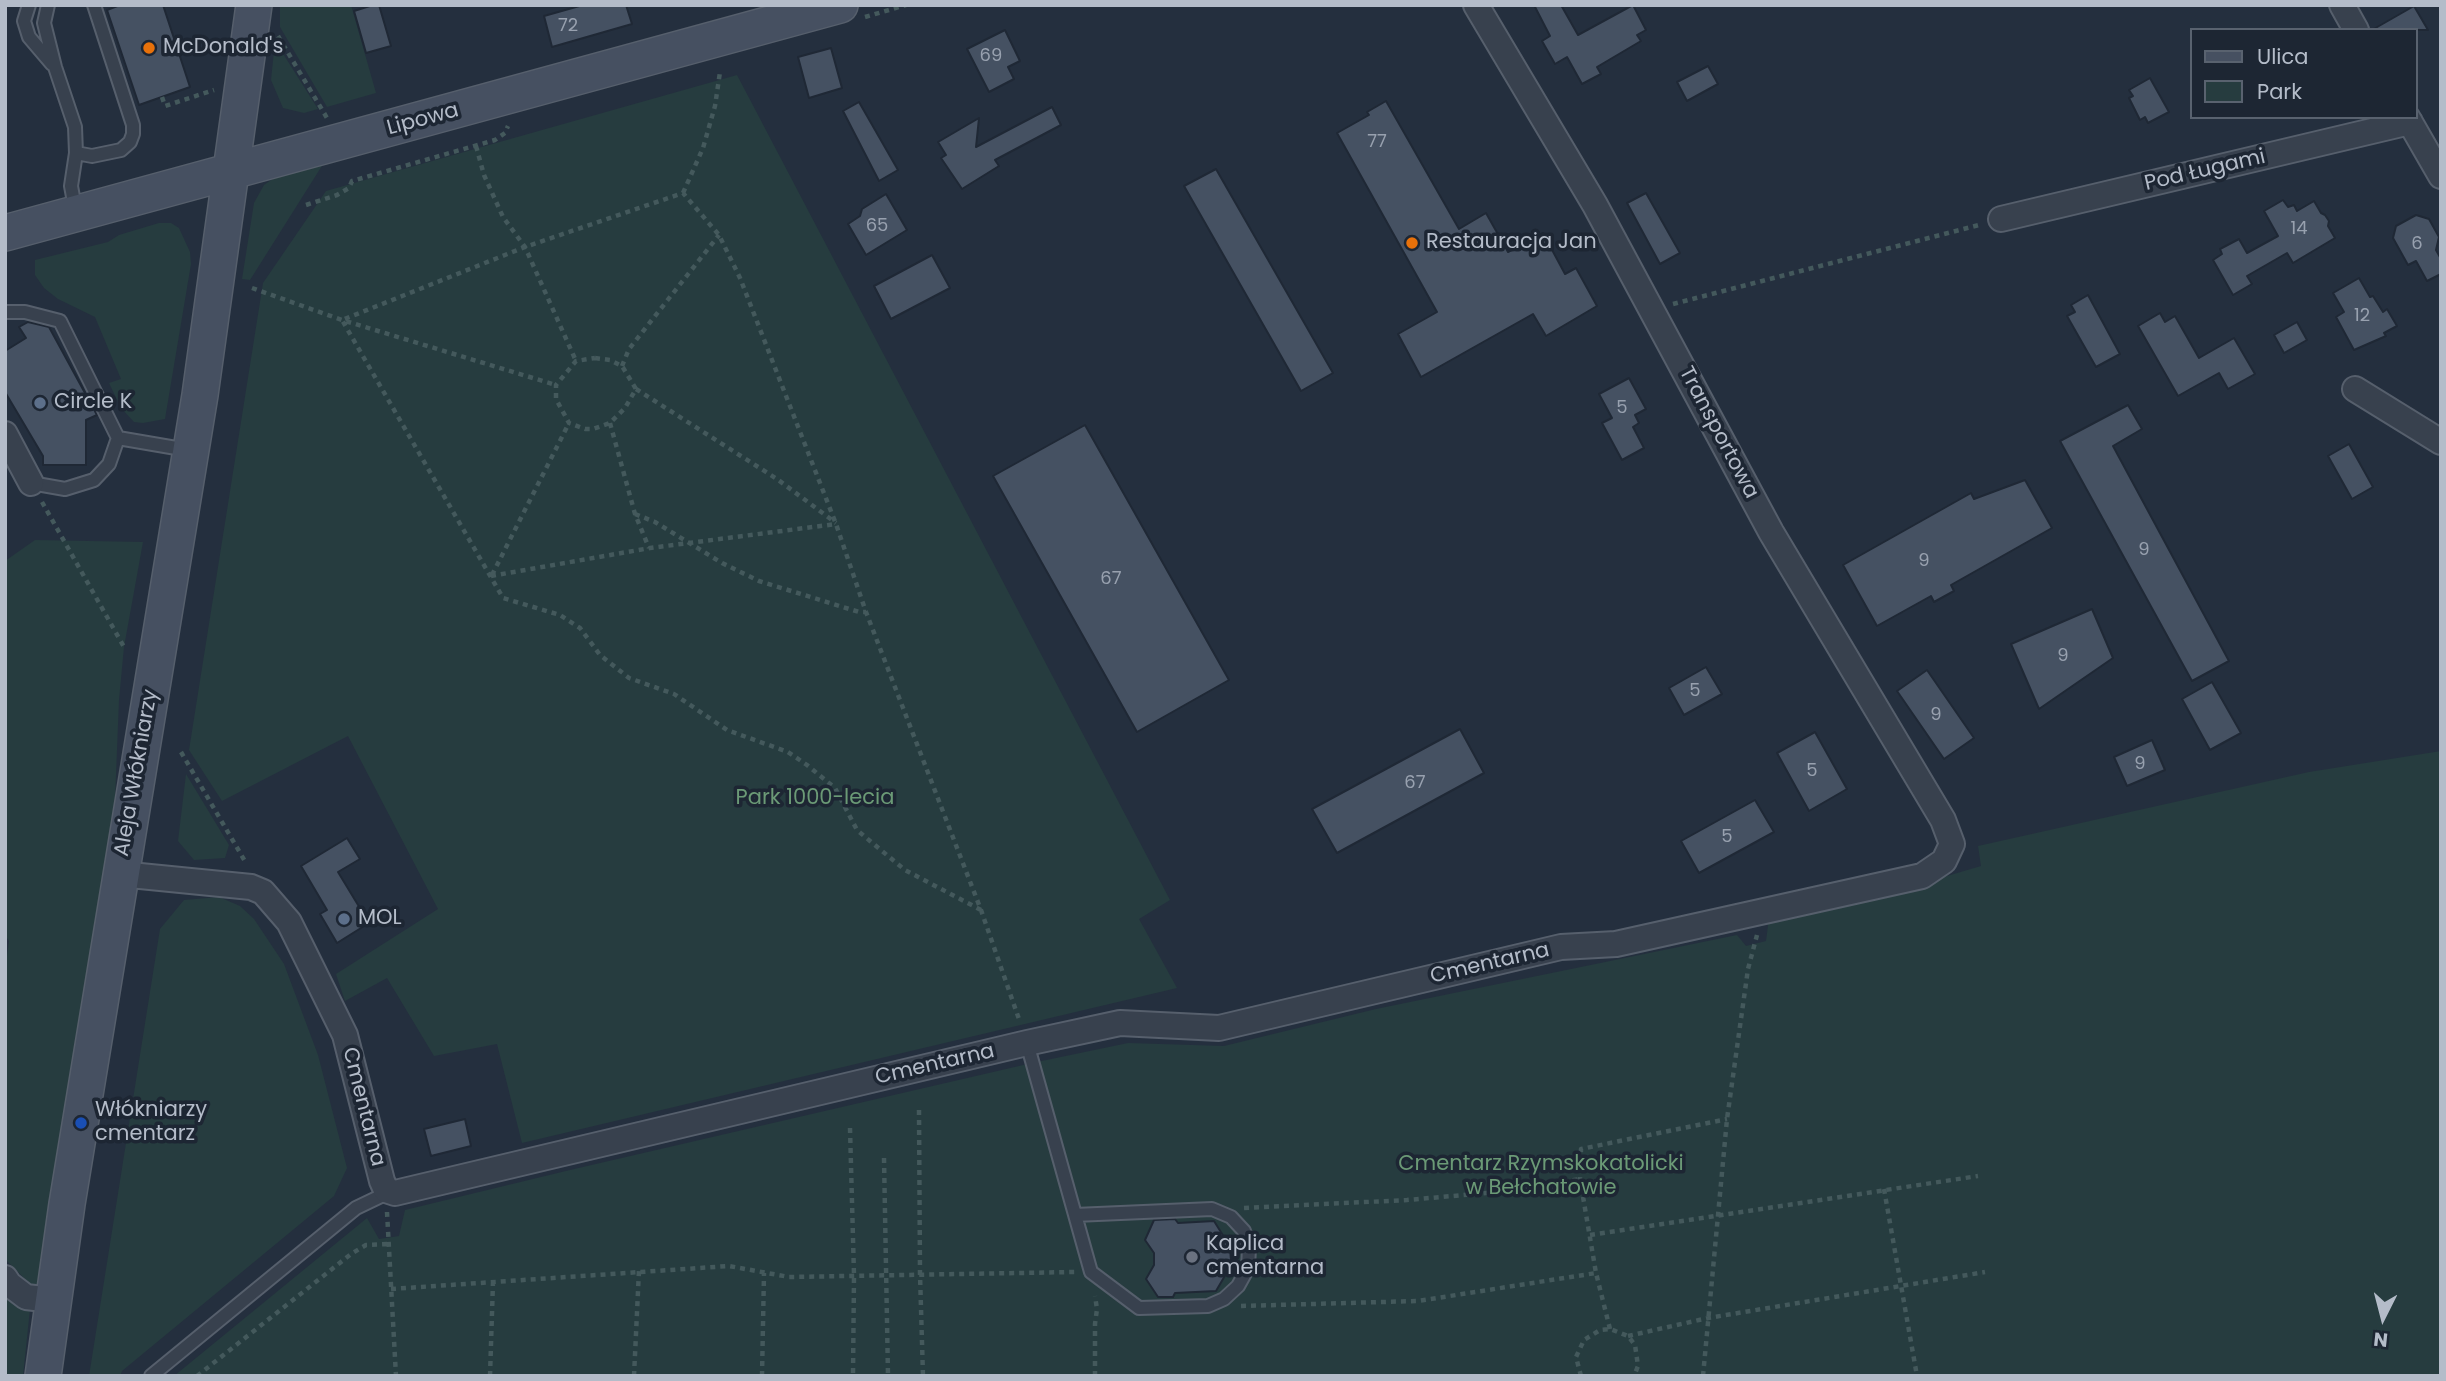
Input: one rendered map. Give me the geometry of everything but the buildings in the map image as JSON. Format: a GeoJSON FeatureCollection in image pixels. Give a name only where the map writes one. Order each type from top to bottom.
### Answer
{"type":"FeatureCollection","features":[{"type":"Feature","properties":{"kind":"main road","name":"Lipowa"},"geometry":{"type":"LineString","coordinates":[[5,233],[840,5]]}},
{"type":"Feature","properties":{"kind":"main road","name":"Aleja Włókniarzy"},"geometry":{"type":"LineString","coordinates":[[43,1376],[52,1300],[190,450],[232,171],[264,18]]}},
{"type":"Feature","properties":{"kind":"street","name":"Transportowa"},"geometry":{"type":"LineString","coordinates":[[1476,5],[1595,205],[1771,532],[1944,820],[1952,844],[1944,861]]}},
{"type":"Feature","properties":{"kind":"street"},"geometry":{"type":"LineString","coordinates":[[2342,5],[2355,28]]}},
{"type":"Feature","properties":{"kind":"street","name":"Pod Ługami"},"geometry":{"type":"LineString","coordinates":[[2000,219],[2408,120],[2441,176]]}},
{"type":"Feature","properties":{"kind":"street"},"geometry":{"type":"LineString","coordinates":[[2355,389],[2441,442]]}},
{"type":"Feature","properties":{"kind":"street"},"geometry":{"type":"LineString","coordinates":[[8,446],[32,483]]}},
{"type":"Feature","properties":{"kind":"street","name":"Cmentarna"},"geometry":{"type":"LineString","coordinates":[[263,892],[289,922],[345,1035],[386,1190],[395,1193],[1120,1023],[1219,1028],[1561,947],[1616,944],[1922,876],[1944,861]]}},
{"type":"Feature","properties":{"kind":"street"},"geometry":{"type":"LineString","coordinates":[[120,874],[239,885],[263,892]]}},
{"type":"Feature","properties":{"kind":"street"},"geometry":{"type":"LineString","coordinates":[[5,1278],[26,1297],[52,1300]]}},
{"type":"Feature","properties":{"kind":"lane"},"geometry":{"type":"LineString","coordinates":[[29,5],[24,21],[29,37],[55,67]]}},
{"type":"Feature","properties":{"kind":"lane"},"geometry":{"type":"LineString","coordinates":[[48,5],[44,23],[75,127],[76,153],[71,186],[76,213]]}},
{"type":"Feature","properties":{"kind":"lane"},"geometry":{"type":"LineString","coordinates":[[76,153],[92,156],[121,150],[130,142],[133,134],[133,125],[94,5]]}},
{"type":"Feature","properties":{"kind":"lane"},"geometry":{"type":"LineString","coordinates":[[5,312],[25,312],[60,321],[118,438],[109,464],[94,480],[65,489],[32,483]]}},
{"type":"Feature","properties":{"kind":"lane"},"geometry":{"type":"LineString","coordinates":[[118,438],[190,450]]}},
{"type":"Feature","properties":{"kind":"lane"},"geometry":{"type":"LineString","coordinates":[[1027,1043],[1075,1215],[1091,1272],[1139,1308],[1208,1306],[1224,1299],[1238,1286],[1248,1268],[1248,1248],[1244,1231],[1231,1217],[1212,1209],[1075,1215]]}},
{"type":"Feature","properties":{"kind":"lane"},"geometry":{"type":"LineString","coordinates":[[151,1376],[356,1208],[381,1196],[386,1190]]}},
{"type":"Feature","properties":{"kind":"path"},"geometry":{"type":"LineString","coordinates":[[264,18],[324,110]]}},
{"type":"Feature","properties":{"kind":"path"},"geometry":{"type":"LineString","coordinates":[[342,320],[524,247],[683,193],[703,148],[715,106],[720,72]]}},
{"type":"Feature","properties":{"kind":"path"},"geometry":{"type":"LineString","coordinates":[[162,97],[165,106],[214,90]]}},
{"type":"Feature","properties":{"kind":"path"},"geometry":{"type":"LineString","coordinates":[[476,146],[484,175],[503,217],[524,247],[576,361]]}},
{"type":"Feature","properties":{"kind":"path"},"geometry":{"type":"LineString","coordinates":[[348,168],[352,181]]}},
{"type":"Feature","properties":{"kind":"path"},"geometry":{"type":"LineString","coordinates":[[683,193],[719,236],[740,278],[981,910],[1027,1043]]}},
{"type":"Feature","properties":{"kind":"path"},"geometry":{"type":"LineString","coordinates":[[1651,310],[2000,219]]}},
{"type":"Feature","properties":{"kind":"path"},"geometry":{"type":"LineString","coordinates":[[622,366],[629,349],[719,236]]}},
{"type":"Feature","properties":{"kind":"path"},"geometry":{"type":"LineString","coordinates":[[252,288],[342,320],[555,385]]}},
{"type":"Feature","properties":{"kind":"path"},"geometry":{"type":"LineString","coordinates":[[342,320],[503,598],[553,612],[574,624],[600,655],[629,678],[674,694],[727,730],[788,752],[835,788],[857,830],[905,870],[981,910]]}},
{"type":"Feature","properties":{"kind":"path"},"geometry":{"type":"LineString","coordinates":[[636,389],[625,408],[610,422],[593,429],[576,427],[569,423],[555,399],[555,385],[576,361],[595,358],[610,360],[622,366],[636,389],[777,478],[836,524]]}},
{"type":"Feature","properties":{"kind":"path"},"geometry":{"type":"LineString","coordinates":[[610,422],[635,514],[650,548]]}},
{"type":"Feature","properties":{"kind":"path"},"geometry":{"type":"LineString","coordinates":[[491,576],[569,423]]}},
{"type":"Feature","properties":{"kind":"path"},"geometry":{"type":"LineString","coordinates":[[32,483],[124,647]]}},
{"type":"Feature","properties":{"kind":"path"},"geometry":{"type":"LineString","coordinates":[[635,514],[655,522],[722,563],[760,581],[866,611]]}},
{"type":"Feature","properties":{"kind":"path"},"geometry":{"type":"LineString","coordinates":[[491,576],[650,548],[836,524]]}},
{"type":"Feature","properties":{"kind":"path"},"geometry":{"type":"LineString","coordinates":[[181,752],[263,892]]}},
{"type":"Feature","properties":{"kind":"path"},"geometry":{"type":"LineString","coordinates":[[1703,1376],[1727,1119],[1748,969],[1761,910]]}},
{"type":"Feature","properties":{"kind":"path"},"geometry":{"type":"LineString","coordinates":[[919,1110],[923,1376]]}},
{"type":"Feature","properties":{"kind":"path"},"geometry":{"type":"LineString","coordinates":[[1610,1329],[1596,1273],[1580,1179],[1581,1149],[1727,1119]]}},
{"type":"Feature","properties":{"kind":"path"},"geometry":{"type":"LineString","coordinates":[[849,1128],[854,1275],[853,1376]]}},
{"type":"Feature","properties":{"kind":"path"},"geometry":{"type":"LineString","coordinates":[[884,1158],[888,1376]]}},
{"type":"Feature","properties":{"kind":"path"},"geometry":{"type":"LineString","coordinates":[[1590,1235],[1978,1175]]}},
{"type":"Feature","properties":{"kind":"path"},"geometry":{"type":"LineString","coordinates":[[1212,1209],[1407,1200],[1498,1192],[1580,1179]]}},
{"type":"Feature","properties":{"kind":"path"},"geometry":{"type":"LineString","coordinates":[[1884,1189],[1917,1376]]}},
{"type":"Feature","properties":{"kind":"path"},"geometry":{"type":"LineString","coordinates":[[386,1190],[396,1376]]}},
{"type":"Feature","properties":{"kind":"path"},"geometry":{"type":"LineString","coordinates":[[197,1376],[351,1254],[366,1245],[389,1244]]}},
{"type":"Feature","properties":{"kind":"path"},"geometry":{"type":"LineString","coordinates":[[391,1289],[639,1270],[729,1266],[789,1277],[1091,1272],[1097,1309],[1095,1376]]}},
{"type":"Feature","properties":{"kind":"path"},"geometry":{"type":"LineString","coordinates":[[634,1376],[639,1270]]}},
{"type":"Feature","properties":{"kind":"path"},"geometry":{"type":"LineString","coordinates":[[762,1376],[764,1272]]}},
{"type":"Feature","properties":{"kind":"path"},"geometry":{"type":"LineString","coordinates":[[1628,1336],[1708,1318],[1985,1272]]}},
{"type":"Feature","properties":{"kind":"path"},"geometry":{"type":"LineString","coordinates":[[1208,1306],[1418,1301],[1596,1273]]}},
{"type":"Feature","properties":{"kind":"path"},"geometry":{"type":"LineString","coordinates":[[490,1376],[493,1282]]}},
{"type":"Feature","properties":{"kind":"path"},"geometry":{"type":"LineString","coordinates":[[1581,1376],[1576,1357],[1584,1340],[1591,1333],[1610,1329],[1628,1336],[1635,1345],[1638,1366],[1634,1376]]}},
{"type":"Feature","properties":{"kind":"green space"},"geometry":{"type":"Polygon","coordinates":[[[280,5],[351,5],[376,93],[327,107],[280,27],[280,5]]]}},
{"type":"Feature","properties":{"kind":"green space"},"geometry":{"type":"Polygon","coordinates":[[[275,41],[318,109],[304,113],[283,108],[271,80],[275,41]]]}},
{"type":"Feature","properties":{"kind":"green space","name":"Park 1000-lecia"},"geometry":{"type":"Polygon","coordinates":[[[737,75],[1170,900],[1139,919],[1177,988],[522,1143],[497,1044],[434,1056],[387,978],[345,1001],[336,974],[438,909],[348,736],[222,801],[189,750],[263,283],[326,191],[737,75]]]}},
{"type":"Feature","properties":{"kind":"green space"},"geometry":{"type":"Polygon","coordinates":[[[325,161],[250,280],[242,279],[254,203],[264,185],[281,173],[325,161]]]}},
{"type":"Feature","properties":{"kind":"green space"},"geometry":{"type":"Polygon","coordinates":[[[159,223],[171,223],[179,228],[190,252],[191,264],[165,419],[143,423],[134,422],[121,408],[109,383],[121,379],[95,317],[58,299],[44,288],[35,275],[35,260],[108,242],[119,235],[159,223]]]}},
{"type":"Feature","properties":{"kind":"green space"},"geometry":{"type":"Polygon","coordinates":[[[35,540],[143,542],[124,647],[115,800],[39,1298],[5,1259],[5,970],[9,941],[5,935],[5,561],[35,540]]]}},
{"type":"Feature","properties":{"kind":"green space","name":"Cmentarz Rzymskokatolicki w Bełchatowie"},"geometry":{"type":"Polygon","coordinates":[[[2441,751],[2441,1376],[174,1376],[367,1218],[379,1239],[399,1236],[405,1210],[1032,1063],[1128,1043],[1224,1046],[1376,1009],[1737,935],[1746,946],[1766,941],[1769,918],[1937,879],[1981,866],[1978,846],[2309,772],[2441,751]]]}},
{"type":"Feature","properties":{"kind":"green space"},"geometry":{"type":"Polygon","coordinates":[[[186,774],[229,845],[225,858],[194,860],[178,841],[186,774]]]}},
{"type":"Feature","properties":{"kind":"green space"},"geometry":{"type":"Polygon","coordinates":[[[219,897],[240,906],[254,919],[284,964],[318,1055],[347,1168],[334,1196],[122,1371],[120,1376],[89,1376],[160,929],[184,900],[219,897]]]}},
{"type":"Feature","properties":{"kind":"green space"},"geometry":{"type":"Polygon","coordinates":[[[5,1294],[30,1309],[23,1376],[5,1376],[5,1294]]]}},
{"type":"Feature","properties":{"kind":"place","name":"McDonald's"},"geometry":{"type":"Point","coordinates":[149,48]}},
{"type":"Feature","properties":{"kind":"place","name":"Restauracja Jan"},"geometry":{"type":"Point","coordinates":[1412,243]}},
{"type":"Feature","properties":{"kind":"place","name":"Circle K"},"geometry":{"type":"Point","coordinates":[40,403]}},
{"type":"Feature","properties":{"kind":"place","name":"MOL"},"geometry":{"type":"Point","coordinates":[344,919]}},
{"type":"Feature","properties":{"kind":"place","name":"Włókniarzy cmentarz"},"geometry":{"type":"Point","coordinates":[81,1123]}},
{"type":"Feature","properties":{"kind":"place","name":"Kaplica cmentarna"},"geometry":{"type":"Point","coordinates":[1192,1257]}}]}
